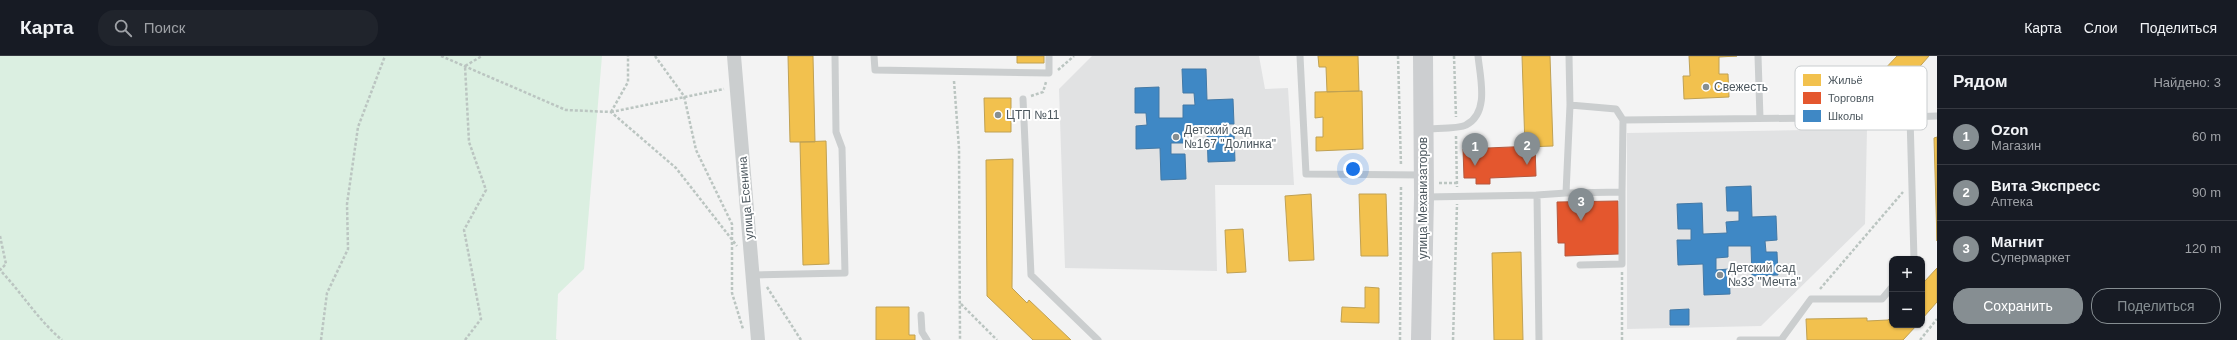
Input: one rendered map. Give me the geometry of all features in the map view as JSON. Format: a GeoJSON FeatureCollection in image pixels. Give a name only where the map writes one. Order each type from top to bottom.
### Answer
{"type":"FeatureCollection","features":[{"type":"Feature","properties":{"kind":"main road","name":"улица Механизаторов"},"geometry":{"type":"LineString","coordinates":[[1421,340],[1424,197],[1423,56]]}},
{"type":"Feature","properties":{"kind":"street","name":"улица Есенина"},"geometry":{"type":"LineString","coordinates":[[734,56],[755,272],[758,340]]}},
{"type":"Feature","properties":{"kind":"lane"},"geometry":{"type":"LineString","coordinates":[[755,272],[845,273],[842,148],[836,132],[835,56]]}},
{"type":"Feature","properties":{"kind":"lane"},"geometry":{"type":"LineString","coordinates":[[874,56],[875,70],[1049,73],[1049,56]]}},
{"type":"Feature","properties":{"kind":"lane"},"geometry":{"type":"LineString","coordinates":[[1300,56],[1306,174],[1424,175]]}},
{"type":"Feature","properties":{"kind":"lane"},"geometry":{"type":"LineString","coordinates":[[1424,129],[1466,126],[1477,115],[1482,106],[1478,56]]}},
{"type":"Feature","properties":{"kind":"lane"},"geometry":{"type":"LineString","coordinates":[[1566,192],[1570,104],[1569,56]]}},
{"type":"Feature","properties":{"kind":"lane"},"geometry":{"type":"LineString","coordinates":[[1758,56],[1760,118]]}},
{"type":"Feature","properties":{"kind":"lane"},"geometry":{"type":"LineString","coordinates":[[1023,99],[1030,275],[1098,340]]}},
{"type":"Feature","properties":{"kind":"lane"},"geometry":{"type":"LineString","coordinates":[[1570,104],[1616,110],[1623,120],[1622,264],[1580,265]]}},
{"type":"Feature","properties":{"kind":"lane"},"geometry":{"type":"LineString","coordinates":[[1927,116],[1937,116]]}},
{"type":"Feature","properties":{"kind":"lane"},"geometry":{"type":"LineString","coordinates":[[1623,120],[1795,118]]}},
{"type":"Feature","properties":{"kind":"lane"},"geometry":{"type":"LineString","coordinates":[[1910,130],[1914,256]]}},
{"type":"Feature","properties":{"kind":"lane"},"geometry":{"type":"LineString","coordinates":[[1424,197],[1537,196],[1566,192],[1622,192]]}},
{"type":"Feature","properties":{"kind":"lane"},"geometry":{"type":"LineString","coordinates":[[1537,196],[1539,340]]}},
{"type":"Feature","properties":{"kind":"lane"},"geometry":{"type":"LineString","coordinates":[[1740,340],[1781,340],[1811,299],[1882,299],[1889,291]]}},
{"type":"Feature","properties":{"kind":"lane"},"geometry":{"type":"LineString","coordinates":[[921,314],[922,332],[927,340]]}},
{"type":"Feature","properties":{"kind":"path"},"geometry":{"type":"LineString","coordinates":[[321,340],[327,293],[348,249],[348,204],[358,127],[385,56]]}},
{"type":"Feature","properties":{"kind":"path"},"geometry":{"type":"LineString","coordinates":[[441,56],[566,110],[611,112],[684,96],[737,87]]}},
{"type":"Feature","properties":{"kind":"path"},"geometry":{"type":"LineString","coordinates":[[465,66],[482,56]]}},
{"type":"Feature","properties":{"kind":"path"},"geometry":{"type":"LineString","coordinates":[[611,112],[628,82],[628,56]]}},
{"type":"Feature","properties":{"kind":"path"},"geometry":{"type":"LineString","coordinates":[[655,56],[684,96],[696,150],[732,224],[732,293],[744,333]]}},
{"type":"Feature","properties":{"kind":"path"},"geometry":{"type":"LineString","coordinates":[[1398,56],[1401,175],[1400,340]]}},
{"type":"Feature","properties":{"kind":"path"},"geometry":{"type":"LineString","coordinates":[[465,66],[469,142],[486,190],[464,230],[481,319],[466,340]]}},
{"type":"Feature","properties":{"kind":"path"},"geometry":{"type":"LineString","coordinates":[[953,72],[959,148],[960,340]]}},
{"type":"Feature","properties":{"kind":"path"},"geometry":{"type":"LineString","coordinates":[[611,112],[676,168],[732,239],[801,340]]}},
{"type":"Feature","properties":{"kind":"path"},"geometry":{"type":"LineString","coordinates":[[1811,299],[1912,181]]}},
{"type":"Feature","properties":{"kind":"path"},"geometry":{"type":"LineString","coordinates":[[0,236],[6,264],[0,270],[20,291],[47,327],[62,340]]}},
{"type":"Feature","properties":{"kind":"path"},"geometry":{"type":"LineString","coordinates":[[1622,264],[1622,340]]}},
{"type":"Feature","properties":{"kind":"path"},"geometry":{"type":"LineString","coordinates":[[960,304],[997,340]]}},
{"type":"Feature","properties":{"kind":"path"},"geometry":{"type":"LineString","coordinates":[[1920,340],[1937,319]]}},
{"type":"Feature","properties":{"kind":"shaded area","name":"Детский сад №167 \"Долинка\""},"geometry":{"type":"Polygon","coordinates":[[[1092,56],[1259,56],[1265,89],[1288,88],[1294,185],[1215,185],[1217,271],[1065,268],[1059,89],[1092,56]]]}},
{"type":"Feature","properties":{"kind":"shaded area","name":"Детский сад №33 \"Мечта\""},"geometry":{"type":"Polygon","coordinates":[[[1867,130],[1865,224],[1761,326],[1627,329],[1627,133],[1867,130]]]}},
{"type":"Feature","properties":{"kind":"green space"},"geometry":{"type":"Polygon","coordinates":[[[0,56],[602,56],[584,269],[558,294],[556,339],[558,340],[0,340],[0,56]]]}},
{"type":"Feature","properties":{"kind":"building: Жильё"},"geometry":{"type":"Polygon","coordinates":[[[788,56],[813,56],[815,142],[790,142],[788,56]]]}},
{"type":"Feature","properties":{"kind":"building: Жильё"},"geometry":{"type":"Polygon","coordinates":[[[1017,56],[1044,56],[1044,63],[1017,63],[1017,56]]]}},
{"type":"Feature","properties":{"kind":"building: Жильё"},"geometry":{"type":"Polygon","coordinates":[[[1318,56],[1358,56],[1359,91],[1327,92],[1326,67],[1319,67],[1318,56]]]}},
{"type":"Feature","properties":{"kind":"building: Жильё"},"geometry":{"type":"Polygon","coordinates":[[[1522,56],[1550,56],[1553,146],[1525,147],[1522,56]]]}},
{"type":"Feature","properties":{"kind":"building: Жильё","name":"Свежесть"},"geometry":{"type":"Polygon","coordinates":[[[1689,56],[1737,56],[1719,57],[1719,74],[1728,74],[1729,97],[1684,99],[1683,76],[1690,76],[1689,56]]]}},
{"type":"Feature","properties":{"kind":"building: Жильё"},"geometry":{"type":"Polygon","coordinates":[[[1897,56],[1929,56],[1920,66],[1888,66],[1897,56]]]}},
{"type":"Feature","properties":{"kind":"building: Жильё"},"geometry":{"type":"Polygon","coordinates":[[[1362,91],[1363,149],[1316,151],[1316,137],[1323,137],[1323,117],[1315,118],[1315,92],[1362,91]]]}},
{"type":"Feature","properties":{"kind":"building: Жильё","name":"ЦТП №11"},"geometry":{"type":"Polygon","coordinates":[[[984,98],[1011,98],[1011,132],[985,132],[984,98]]]}},
{"type":"Feature","properties":{"kind":"building: Жильё"},"geometry":{"type":"Polygon","coordinates":[[[1937,137],[1937,241],[1934,138],[1937,137]]]}},
{"type":"Feature","properties":{"kind":"building: Жильё"},"geometry":{"type":"Polygon","coordinates":[[[826,141],[829,264],[803,265],[800,142],[826,141]]]}},
{"type":"Feature","properties":{"kind":"building: Жильё"},"geometry":{"type":"Polygon","coordinates":[[[1013,159],[1012,288],[1027,303],[1029,300],[1071,340],[1033,340],[987,296],[986,160],[1013,159]]]}},
{"type":"Feature","properties":{"kind":"building: Жильё"},"geometry":{"type":"Polygon","coordinates":[[[1311,194],[1314,260],[1289,261],[1285,196],[1311,194]]]}},
{"type":"Feature","properties":{"kind":"building: Жильё"},"geometry":{"type":"Polygon","coordinates":[[[1359,194],[1386,194],[1388,256],[1361,256],[1359,194]]]}},
{"type":"Feature","properties":{"kind":"building: Жильё"},"geometry":{"type":"Polygon","coordinates":[[[1243,229],[1246,272],[1227,273],[1225,230],[1243,229]]]}},
{"type":"Feature","properties":{"kind":"building: Жильё"},"geometry":{"type":"Polygon","coordinates":[[[1521,252],[1523,340],[1494,340],[1492,253],[1521,252]]]}},
{"type":"Feature","properties":{"kind":"building: Жильё"},"geometry":{"type":"Polygon","coordinates":[[[1937,268],[1937,302],[1925,316],[1925,292],[1925,281],[1937,268]]]}},
{"type":"Feature","properties":{"kind":"building: Жильё"},"geometry":{"type":"Polygon","coordinates":[[[1365,287],[1379,288],[1379,323],[1341,322],[1342,307],[1365,308],[1365,287]]]}},
{"type":"Feature","properties":{"kind":"building: Жильё"},"geometry":{"type":"Polygon","coordinates":[[[876,307],[909,307],[909,335],[915,335],[915,340],[876,340],[876,307]]]}},
{"type":"Feature","properties":{"kind":"building: Жильё"},"geometry":{"type":"Polygon","coordinates":[[[1867,318],[1867,321],[1889,319],[1889,328],[1914,328],[1903,340],[1807,340],[1806,319],[1867,318]]]}},
{"type":"Feature","properties":{"kind":"building: Торговля"},"geometry":{"type":"Polygon","coordinates":[[[1535,146],[1536,176],[1490,178],[1490,184],[1476,184],[1476,178],[1464,178],[1463,149],[1535,146]]]}},
{"type":"Feature","properties":{"kind":"building: Торговля"},"geometry":{"type":"Polygon","coordinates":[[[1618,201],[1619,254],[1565,256],[1565,243],[1558,243],[1557,202],[1618,201]]]}},
{"type":"Feature","properties":{"kind":"building: Школы"},"geometry":{"type":"Polygon","coordinates":[[[1182,69],[1206,69],[1207,100],[1233,99],[1234,124],[1221,124],[1221,134],[1234,134],[1235,161],[1208,162],[1207,130],[1184,131],[1185,143],[1171,143],[1171,154],[1185,154],[1186,179],[1161,180],[1160,148],[1136,149],[1136,126],[1147,125],[1146,113],[1135,113],[1135,88],[1159,87],[1159,118],[1183,118],[1183,105],[1195,105],[1194,93],[1183,93],[1182,69]]]}},
{"type":"Feature","properties":{"kind":"building: Школы"},"geometry":{"type":"Polygon","coordinates":[[[1751,186],[1752,217],[1776,216],[1777,240],[1765,241],[1766,252],[1777,252],[1778,275],[1752,276],[1751,246],[1728,246],[1728,257],[1716,258],[1716,270],[1729,269],[1730,294],[1704,295],[1703,264],[1678,265],[1677,240],[1691,240],[1691,229],[1678,229],[1677,204],[1702,203],[1703,234],[1727,233],[1726,222],[1739,221],[1739,211],[1727,211],[1726,187],[1751,186]]]}},
{"type":"Feature","properties":{"kind":"building: Школы"},"geometry":{"type":"Polygon","coordinates":[[[1689,309],[1689,325],[1670,325],[1670,310],[1689,309]]]}},
{"type":"Feature","properties":{"kind":"place","name":"Свежесть"},"geometry":{"type":"Point","coordinates":[1706,87]}},
{"type":"Feature","properties":{"kind":"place","name":"ЦТП №11"},"geometry":{"type":"Point","coordinates":[998,115]}},
{"type":"Feature","properties":{"kind":"place","name":"Детский сад №167 \"Долинка\""},"geometry":{"type":"Point","coordinates":[1176,137]}},
{"type":"Feature","properties":{"kind":"place","name":"Вита Экспресс"},"geometry":{"type":"Point","coordinates":[1527,165]}},
{"type":"Feature","properties":{"kind":"place","name":"Ozon"},"geometry":{"type":"Point","coordinates":[1475,166]}},
{"type":"Feature","properties":{"kind":"place","name":"Магнит"},"geometry":{"type":"Point","coordinates":[1581,221]}},
{"type":"Feature","properties":{"kind":"place","name":"Детский сад №33 \"Мечта\""},"geometry":{"type":"Point","coordinates":[1720,275]}}]}
